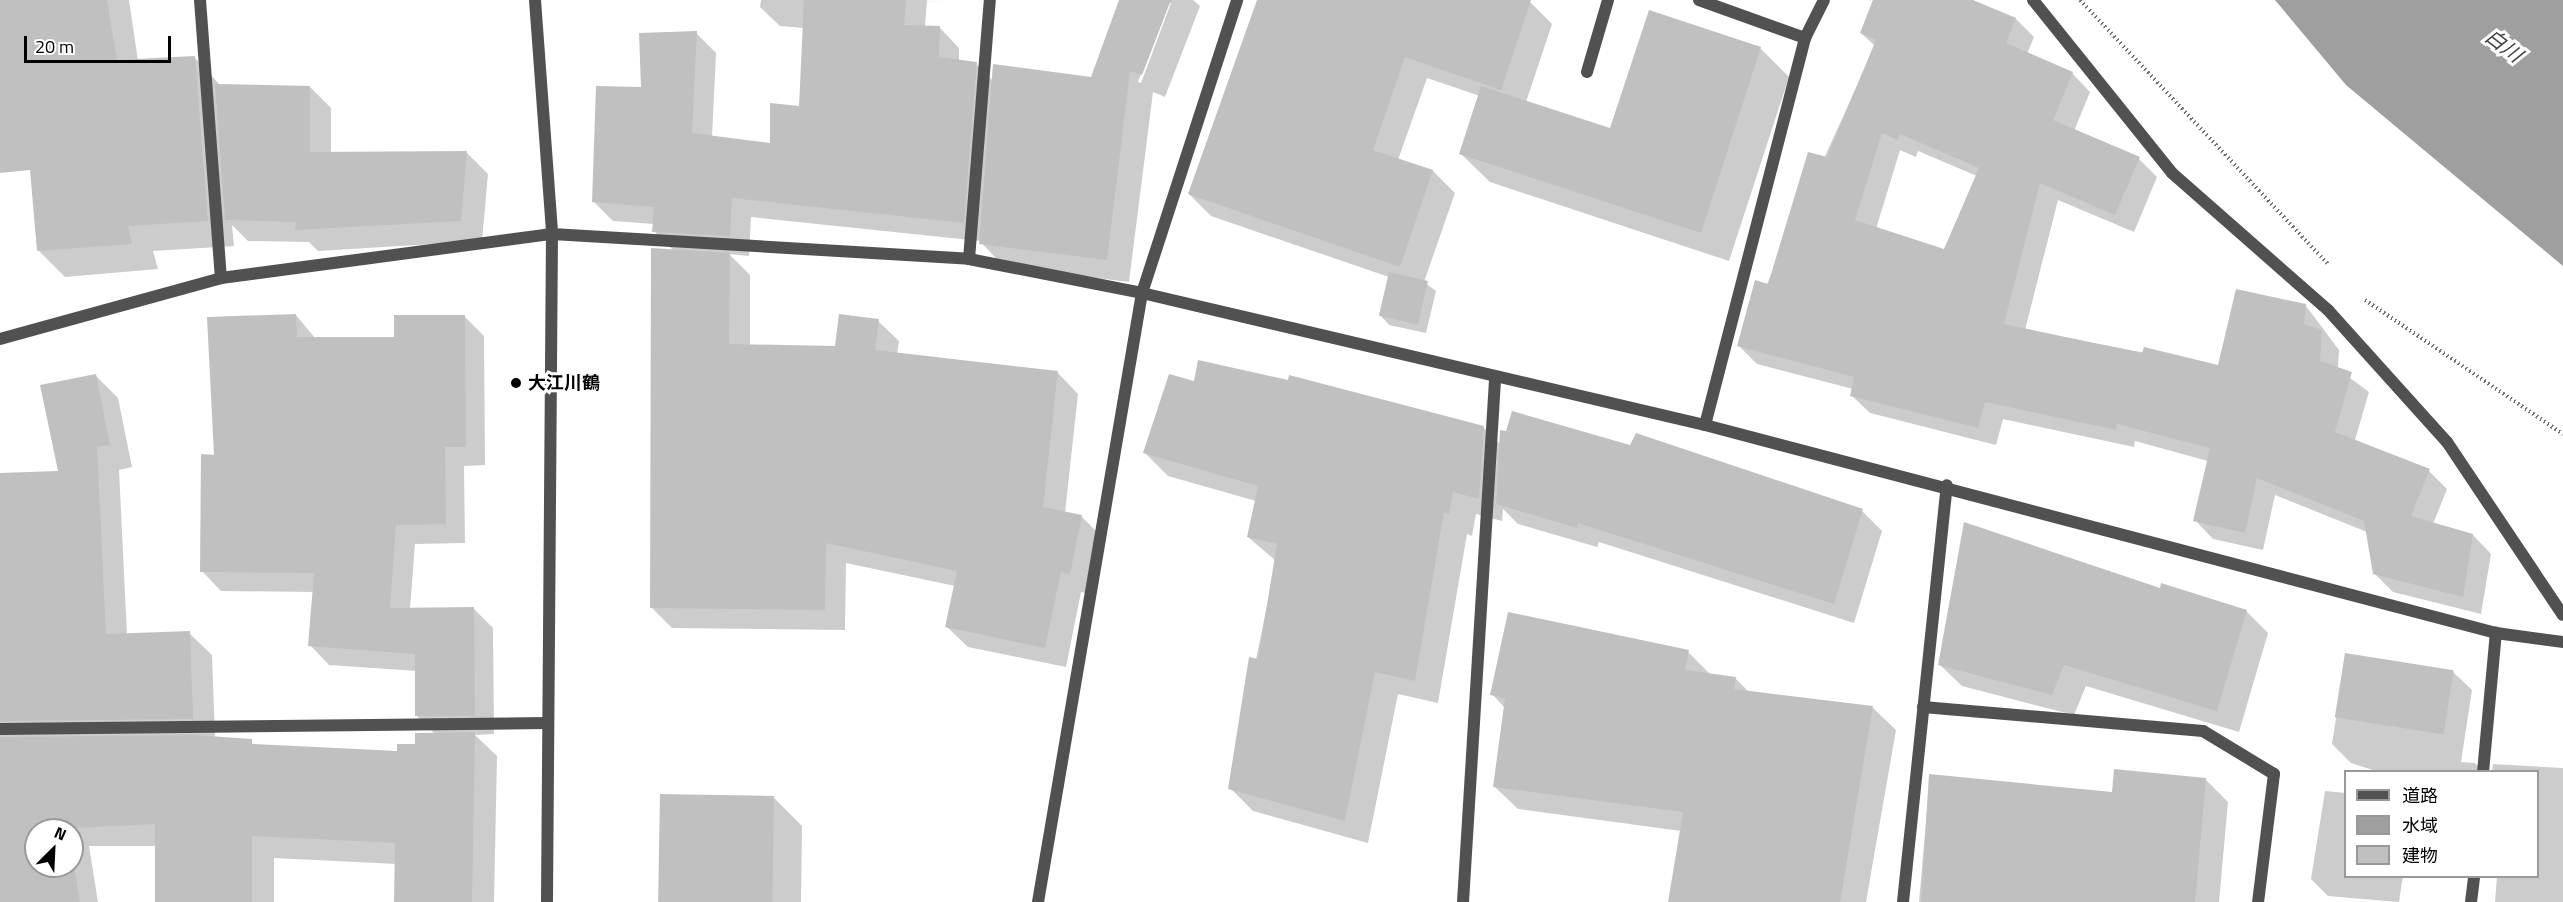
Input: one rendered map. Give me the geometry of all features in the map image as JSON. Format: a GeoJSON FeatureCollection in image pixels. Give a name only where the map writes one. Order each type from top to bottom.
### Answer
{"type":"FeatureCollection","features":[{"type":"Feature","properties":{"kind":"street"},"geometry":{"type":"LineString","coordinates":[[201,0],[221,278]]}},
{"type":"Feature","properties":{"kind":"street"},"geometry":{"type":"LineString","coordinates":[[535,0],[552,234],[546,902]]}},
{"type":"Feature","properties":{"kind":"street"},"geometry":{"type":"LineString","coordinates":[[969,259],[990,0]]}},
{"type":"Feature","properties":{"kind":"street"},"geometry":{"type":"LineString","coordinates":[[1038,902],[1142,293],[1237,0]]}},
{"type":"Feature","properties":{"kind":"street"},"geometry":{"type":"LineString","coordinates":[[1587,72],[1608,0]]}},
{"type":"Feature","properties":{"kind":"street"},"geometry":{"type":"LineString","coordinates":[[1699,0],[1805,38]]}},
{"type":"Feature","properties":{"kind":"street"},"geometry":{"type":"LineString","coordinates":[[1705,425],[1805,38],[1824,0]]}},
{"type":"Feature","properties":{"kind":"street"},"geometry":{"type":"LineString","coordinates":[[2033,0],[2172,173],[2328,310],[2447,442],[2563,615]]}},
{"type":"Feature","properties":{"kind":"street"},"geometry":{"type":"LineString","coordinates":[[0,339],[221,278],[552,234],[969,259],[1142,293],[1495,380],[1705,425],[1947,485],[2496,633],[2563,642]]}},
{"type":"Feature","properties":{"kind":"street"},"geometry":{"type":"LineString","coordinates":[[1463,902],[1495,380]]}},
{"type":"Feature","properties":{"kind":"street"},"geometry":{"type":"LineString","coordinates":[[1903,902],[1947,485]]}},
{"type":"Feature","properties":{"kind":"street"},"geometry":{"type":"LineString","coordinates":[[2483,770],[2496,633]]}},
{"type":"Feature","properties":{"kind":"street"},"geometry":{"type":"LineString","coordinates":[[1923,707],[2203,731],[2274,774],[2258,902]]}},
{"type":"Feature","properties":{"kind":"street"},"geometry":{"type":"LineString","coordinates":[[0,729],[548,723]]}},
{"type":"Feature","properties":{"kind":"street"},"geometry":{"type":"LineString","coordinates":[[2471,902],[2474,878]]}},
{"type":"Feature","properties":{"kind":"path"},"geometry":{"type":"LineString","coordinates":[[2080,0],[2334,269]]}},
{"type":"Feature","properties":{"kind":"path"},"geometry":{"type":"LineString","coordinates":[[2328,310],[2357,294],[2563,434]]}},
{"type":"Feature","properties":{"kind":"water","name":"白川"},"geometry":{"type":"Polygon","coordinates":[[[2275,0],[2563,0],[2563,266],[2346,85],[2275,0]]]}},
{"type":"Feature","properties":{"kind":"building"},"geometry":{"type":"Polygon","coordinates":[[[0,0],[107,0],[117,60],[195,56],[208,221],[128,226],[132,244],[37,251],[30,170],[0,173],[0,0]]]}},
{"type":"Feature","properties":{"kind":"building"},"geometry":{"type":"Polygon","coordinates":[[[804,0],[906,0],[904,25],[940,26],[939,57],[977,62],[964,223],[732,198],[730,236],[652,232],[654,207],[592,202],[596,86],[641,87],[639,33],[697,31],[692,133],[770,143],[770,103],[799,106],[804,0]]]}},
{"type":"Feature","properties":{"kind":"building"},"geometry":{"type":"Polygon","coordinates":[[[1119,0],[1171,0],[1142,75],[1130,71],[1107,260],[979,244],[993,64],[1091,77],[1119,0]]]}},
{"type":"Feature","properties":{"kind":"building"},"geometry":{"type":"Polygon","coordinates":[[[1257,0],[1531,0],[1501,90],[1405,57],[1373,150],[1433,170],[1400,267],[1188,194],[1257,0]]]}},
{"type":"Feature","properties":{"kind":"building"},"geometry":{"type":"Polygon","coordinates":[[[1873,0],[1973,0],[2016,18],[2006,43],[2073,72],[2053,120],[2140,157],[2115,215],[2040,183],[2004,324],[2142,353],[2144,347],[2218,365],[2236,289],[2306,304],[2304,324],[2322,330],[2320,361],[2352,372],[2335,432],[2430,469],[2411,516],[2473,534],[2463,597],[2373,574],[2364,521],[2257,478],[2245,533],[2193,521],[2210,448],[2117,424],[2116,430],[1985,402],[1978,428],[1850,396],[1854,377],[1737,346],[1755,280],[1768,284],[1808,152],[1827,157],[1876,40],[1860,33],[1873,0]],[[1882,133],[1855,220],[1944,249],[1979,168],[1900,134],[1897,140],[1882,133]]]}},
{"type":"Feature","properties":{"kind":"building"},"geometry":{"type":"Polygon","coordinates":[[[1649,10],[1761,47],[1701,233],[1459,154],[1481,86],[1610,128],[1649,10]]]}},
{"type":"Feature","properties":{"kind":"building"},"geometry":{"type":"Polygon","coordinates":[[[215,84],[310,86],[310,152],[467,151],[461,221],[295,230],[296,222],[225,220],[215,84]]]}},
{"type":"Feature","properties":{"kind":"building"},"geometry":{"type":"Polygon","coordinates":[[[651,248],[730,253],[729,344],[835,346],[839,314],[879,319],[875,350],[1058,371],[1043,507],[1082,515],[1070,574],[1061,572],[1045,648],[945,627],[957,571],[826,543],[825,610],[650,608],[651,248]]]}},
{"type":"Feature","properties":{"kind":"building"},"geometry":{"type":"Polygon","coordinates":[[[1389,272],[1428,281],[1418,325],[1379,316],[1389,272]]]}},
{"type":"Feature","properties":{"kind":"building"},"geometry":{"type":"Polygon","coordinates":[[[296,314],[297,337],[394,337],[394,315],[465,315],[466,447],[445,447],[446,524],[396,525],[390,608],[474,607],[475,716],[415,716],[415,654],[308,646],[314,573],[200,572],[201,454],[214,455],[207,317],[296,314]]]}},
{"type":"Feature","properties":{"kind":"building"},"geometry":{"type":"Polygon","coordinates":[[[1198,360],[1288,380],[1289,375],[1484,426],[1479,499],[1453,492],[1449,514],[1444,512],[1415,681],[1375,672],[1345,821],[1228,789],[1249,657],[1258,659],[1277,544],[1247,537],[1258,486],[1143,453],[1169,374],[1194,381],[1198,360]]]}},
{"type":"Feature","properties":{"kind":"building"},"geometry":{"type":"Polygon","coordinates":[[[96,374],[110,445],[97,447],[106,634],[190,631],[193,719],[0,721],[0,473],[58,471],[40,385],[96,374]]]}},
{"type":"Feature","properties":{"kind":"building"},"geometry":{"type":"Polygon","coordinates":[[[1512,411],[1630,445],[1636,433],[1863,509],[1834,604],[1578,523],[1577,528],[1496,504],[1500,430],[1506,431],[1512,411]]]}},
{"type":"Feature","properties":{"kind":"building"},"geometry":{"type":"Polygon","coordinates":[[[1964,522],[2160,588],[2161,583],[2247,610],[2217,711],[2064,665],[2052,695],[1938,665],[1964,522]]]}},
{"type":"Feature","properties":{"kind":"building"},"geometry":{"type":"Polygon","coordinates":[[[1508,612],[1689,650],[1685,670],[1736,677],[1734,689],[1873,706],[1840,902],[1668,902],[1683,812],[1493,787],[1505,698],[1490,695],[1508,612]]]}},
{"type":"Feature","properties":{"kind":"building"},"geometry":{"type":"Polygon","coordinates":[[[2345,653],[2454,670],[2443,734],[2335,717],[2345,653]]]}},
{"type":"Feature","properties":{"kind":"building"},"geometry":{"type":"Polygon","coordinates":[[[475,732],[472,902],[394,902],[395,843],[252,836],[252,902],[155,902],[155,824],[84,828],[84,818],[24,818],[24,878],[76,878],[80,902],[0,902],[0,737],[194,735],[252,739],[252,744],[397,751],[397,744],[415,744],[415,733],[475,732]]]}},
{"type":"Feature","properties":{"kind":"building"},"geometry":{"type":"Polygon","coordinates":[[[2114,769],[2206,778],[2195,902],[1921,902],[1929,774],[2112,792],[2114,769]]]}},
{"type":"Feature","properties":{"kind":"building"},"geometry":{"type":"Polygon","coordinates":[[[660,794],[774,796],[772,902],[658,902],[660,794]]]}},
{"type":"Feature","properties":{"kind":"place","name":"大江川鶴"},"geometry":{"type":"Point","coordinates":[516,383]}}]}
